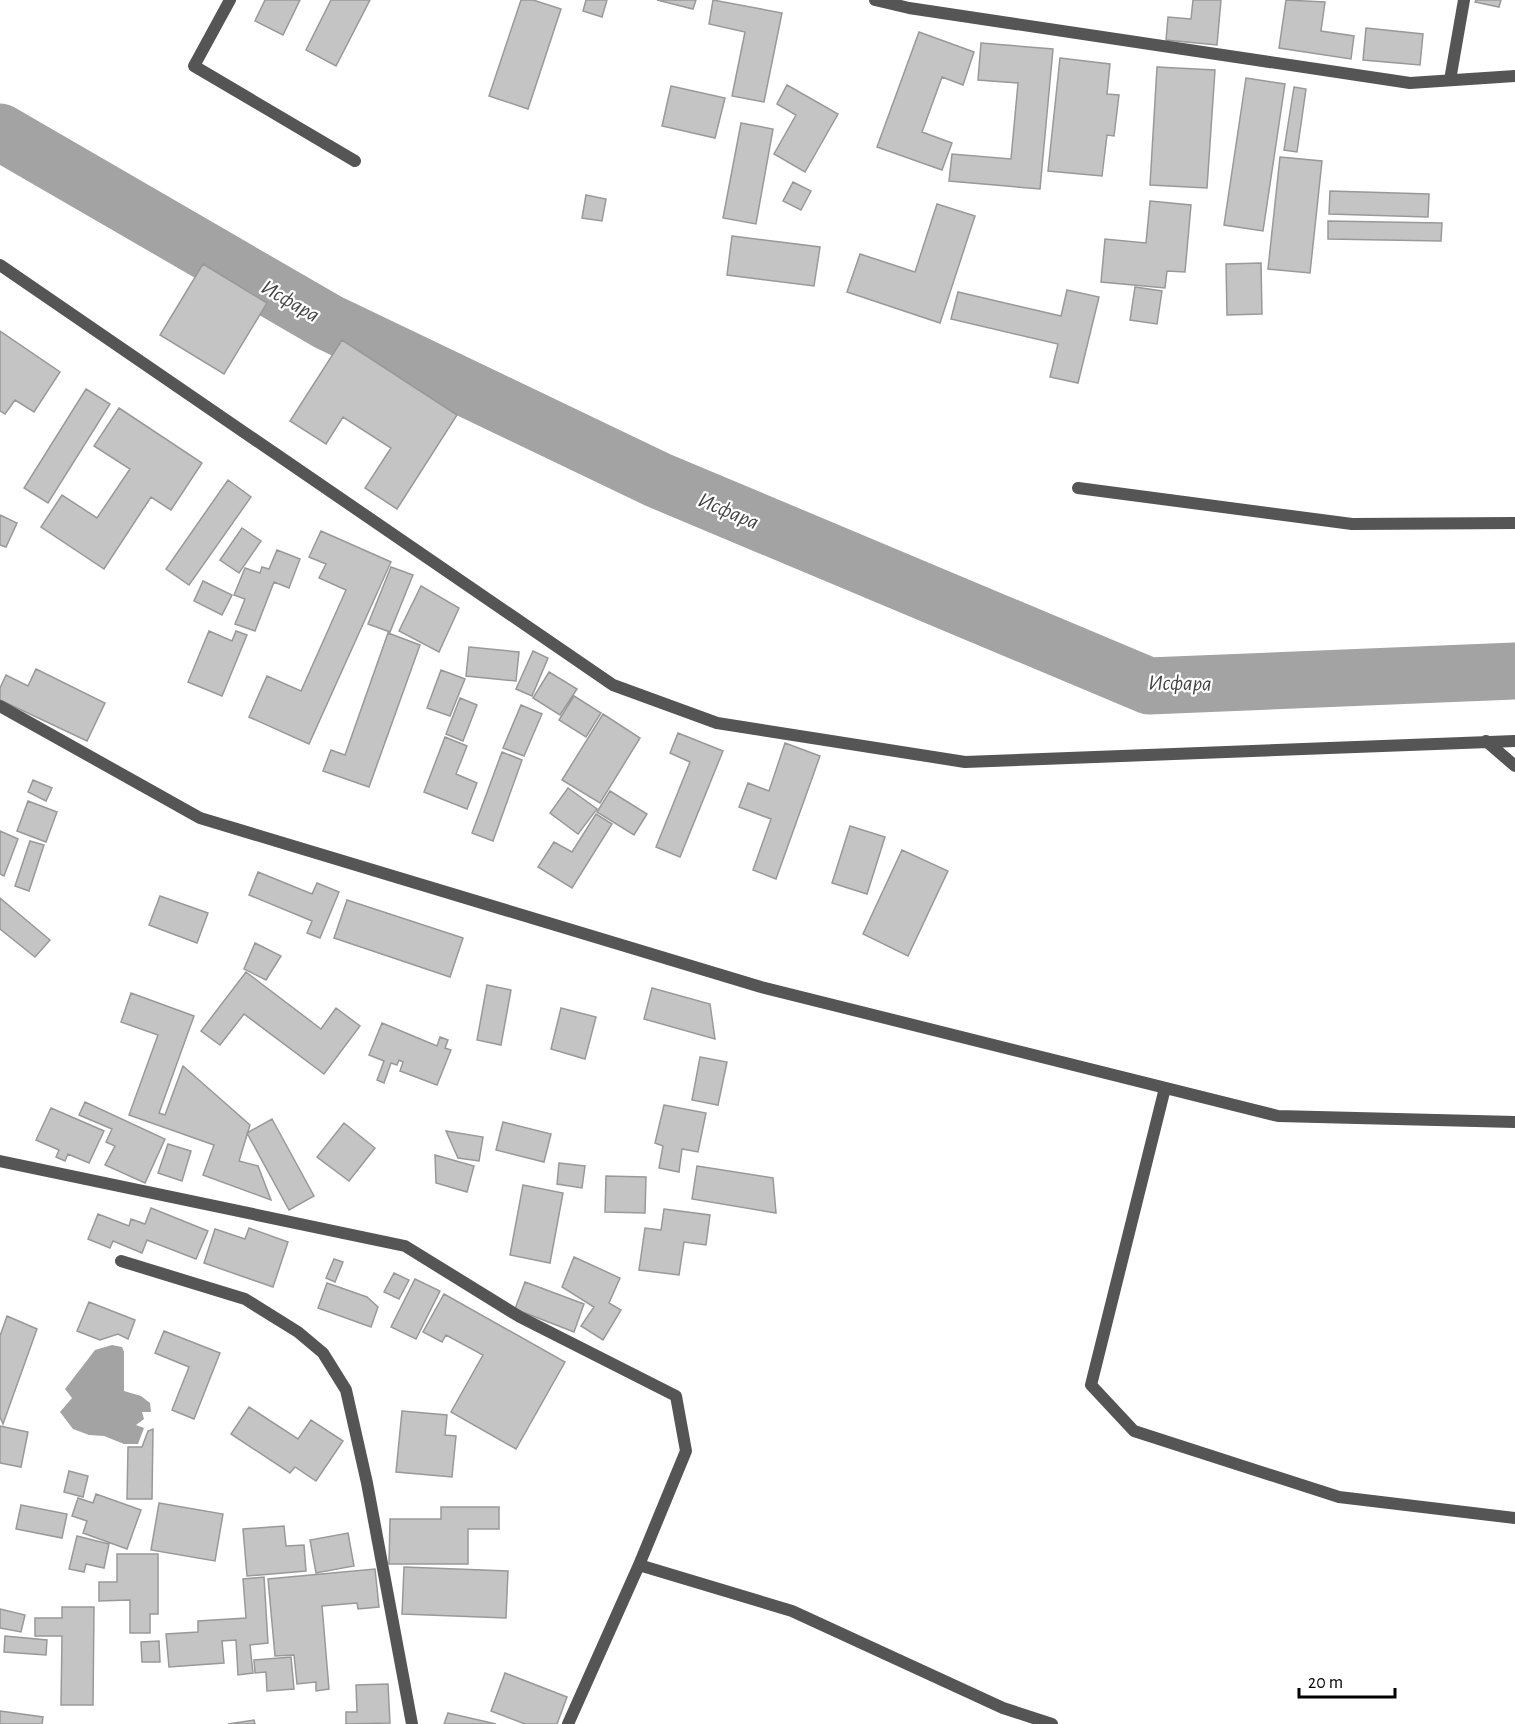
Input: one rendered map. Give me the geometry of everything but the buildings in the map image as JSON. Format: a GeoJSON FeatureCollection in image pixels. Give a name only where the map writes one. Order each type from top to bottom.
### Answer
{"type":"FeatureCollection","features":[{"type":"Feature","properties":{"kind":"street"},"geometry":{"type":"LineString","coordinates":[[230,0],[194,66],[355,161]]}},
{"type":"Feature","properties":{"kind":"street"},"geometry":{"type":"LineString","coordinates":[[875,0],[909,8],[1410,82],[1515,76]]}},
{"type":"Feature","properties":{"kind":"street"},"geometry":{"type":"LineString","coordinates":[[1450,80],[1464,0]]}},
{"type":"Feature","properties":{"kind":"street"},"geometry":{"type":"LineString","coordinates":[[0,265],[614,685],[717,723],[965,762],[1515,741]]}},
{"type":"Feature","properties":{"kind":"street"},"geometry":{"type":"LineString","coordinates":[[1078,488],[1352,524],[1515,523]]}},
{"type":"Feature","properties":{"kind":"street"},"geometry":{"type":"LineString","coordinates":[[0,706],[200,818],[761,987],[1278,1116],[1515,1122]]}},
{"type":"Feature","properties":{"kind":"street"},"geometry":{"type":"LineString","coordinates":[[1486,741],[1515,766]]}},
{"type":"Feature","properties":{"kind":"street"},"geometry":{"type":"LineString","coordinates":[[1165,1088],[1091,1385],[1134,1431],[1339,1497],[1515,1518]]}},
{"type":"Feature","properties":{"kind":"street"},"geometry":{"type":"LineString","coordinates":[[0,1161],[405,1246],[520,1317],[676,1396],[686,1451],[639,1565],[568,1724]]}},
{"type":"Feature","properties":{"kind":"street"},"geometry":{"type":"LineString","coordinates":[[121,1261],[244,1299],[298,1332],[323,1353],[346,1390],[367,1483],[412,1724]]}},
{"type":"Feature","properties":{"kind":"street"},"geometry":{"type":"LineString","coordinates":[[639,1565],[792,1611],[1003,1708],[1052,1724]]}},
{"type":"Feature","properties":{"kind":"shaded area"},"geometry":{"type":"Polygon","coordinates":[[[112,1345],[122,1347],[124,1352],[124,1391],[141,1396],[150,1403],[151,1412],[142,1412],[144,1419],[136,1425],[144,1428],[138,1444],[124,1444],[104,1436],[89,1435],[73,1429],[60,1412],[72,1398],[65,1389],[95,1350],[112,1345]]]}},
{"type":"Feature","properties":{"kind":"waterway","name":"Исфара"},"geometry":{"type":"LineString","coordinates":[[0,132],[328,322],[658,480],[1149,686],[1515,671]]}}]}
